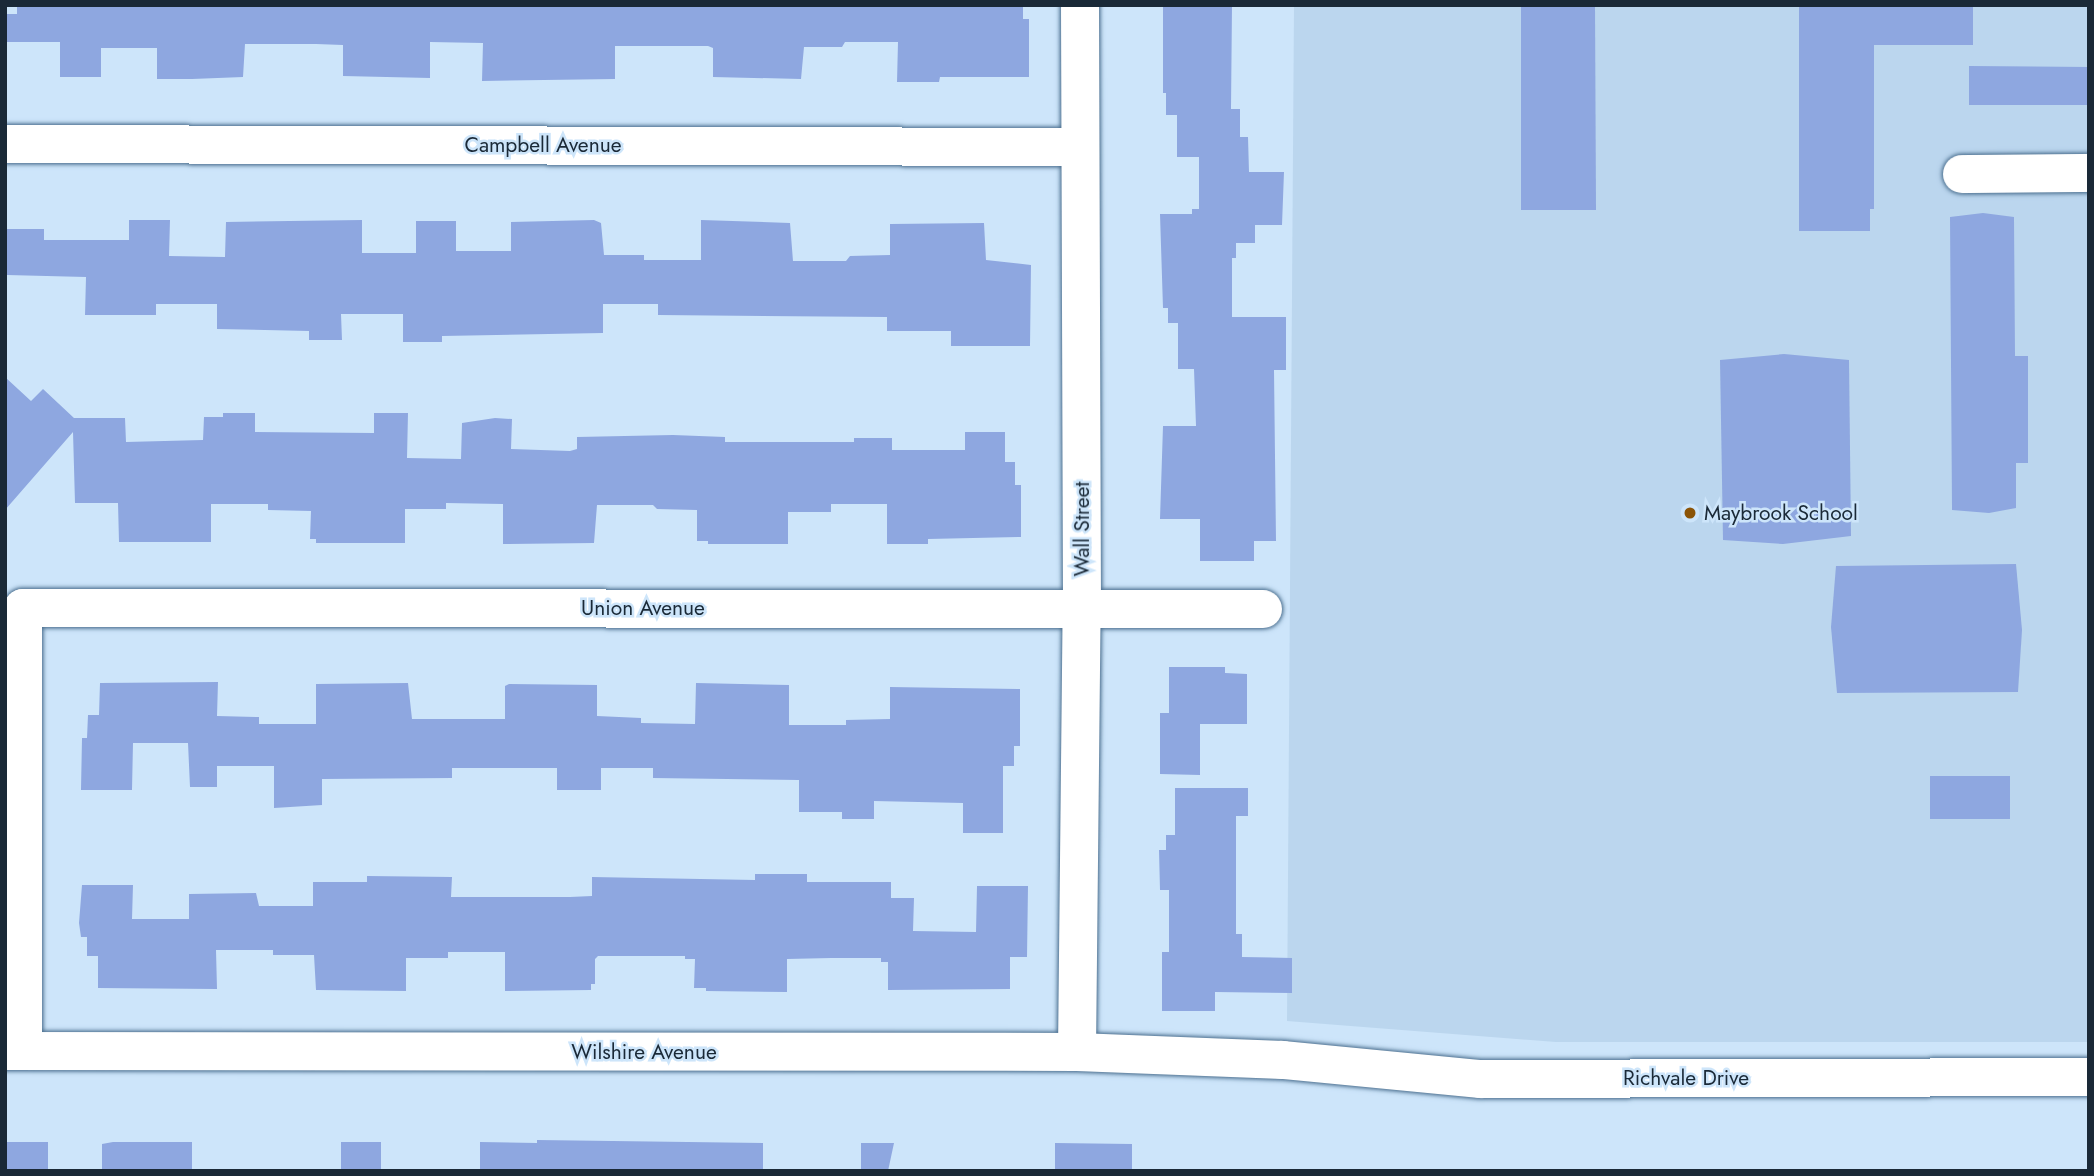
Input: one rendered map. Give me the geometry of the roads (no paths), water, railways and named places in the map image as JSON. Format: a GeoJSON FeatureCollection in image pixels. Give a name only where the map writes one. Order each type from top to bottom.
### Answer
{"type":"FeatureCollection","features":[{"type":"Feature","properties":{"kind":"street","name":"Wall Street"},"geometry":{"type":"LineString","coordinates":[[1077,1052],[1082,607],[1080,5]]}},
{"type":"Feature","properties":{"kind":"street","name":"Campbell Avenue"},"geometry":{"type":"LineString","coordinates":[[5,144],[1080,147]]}},
{"type":"Feature","properties":{"kind":"street"},"geometry":{"type":"LineString","coordinates":[[1962,174],[2089,173]]}},
{"type":"Feature","properties":{"kind":"street","name":"Union Avenue"},"geometry":{"type":"LineString","coordinates":[[14,599],[1263,609]]}},
{"type":"Feature","properties":{"kind":"street"},"geometry":{"type":"LineString","coordinates":[[14,599],[14,1051]]}},
{"type":"Feature","properties":{"kind":"street","name":"Wilshire Avenue"},"geometry":{"type":"LineString","coordinates":[[14,1051],[1077,1052],[1283,1060]]}},
{"type":"Feature","properties":{"kind":"street","name":"Richvale Drive"},"geometry":{"type":"LineString","coordinates":[[1283,1060],[1480,1079],[2089,1077]]}},
{"type":"Feature","properties":{"kind":"place","name":"Maybrook School"},"geometry":{"type":"Point","coordinates":[1690,513]}}]}
